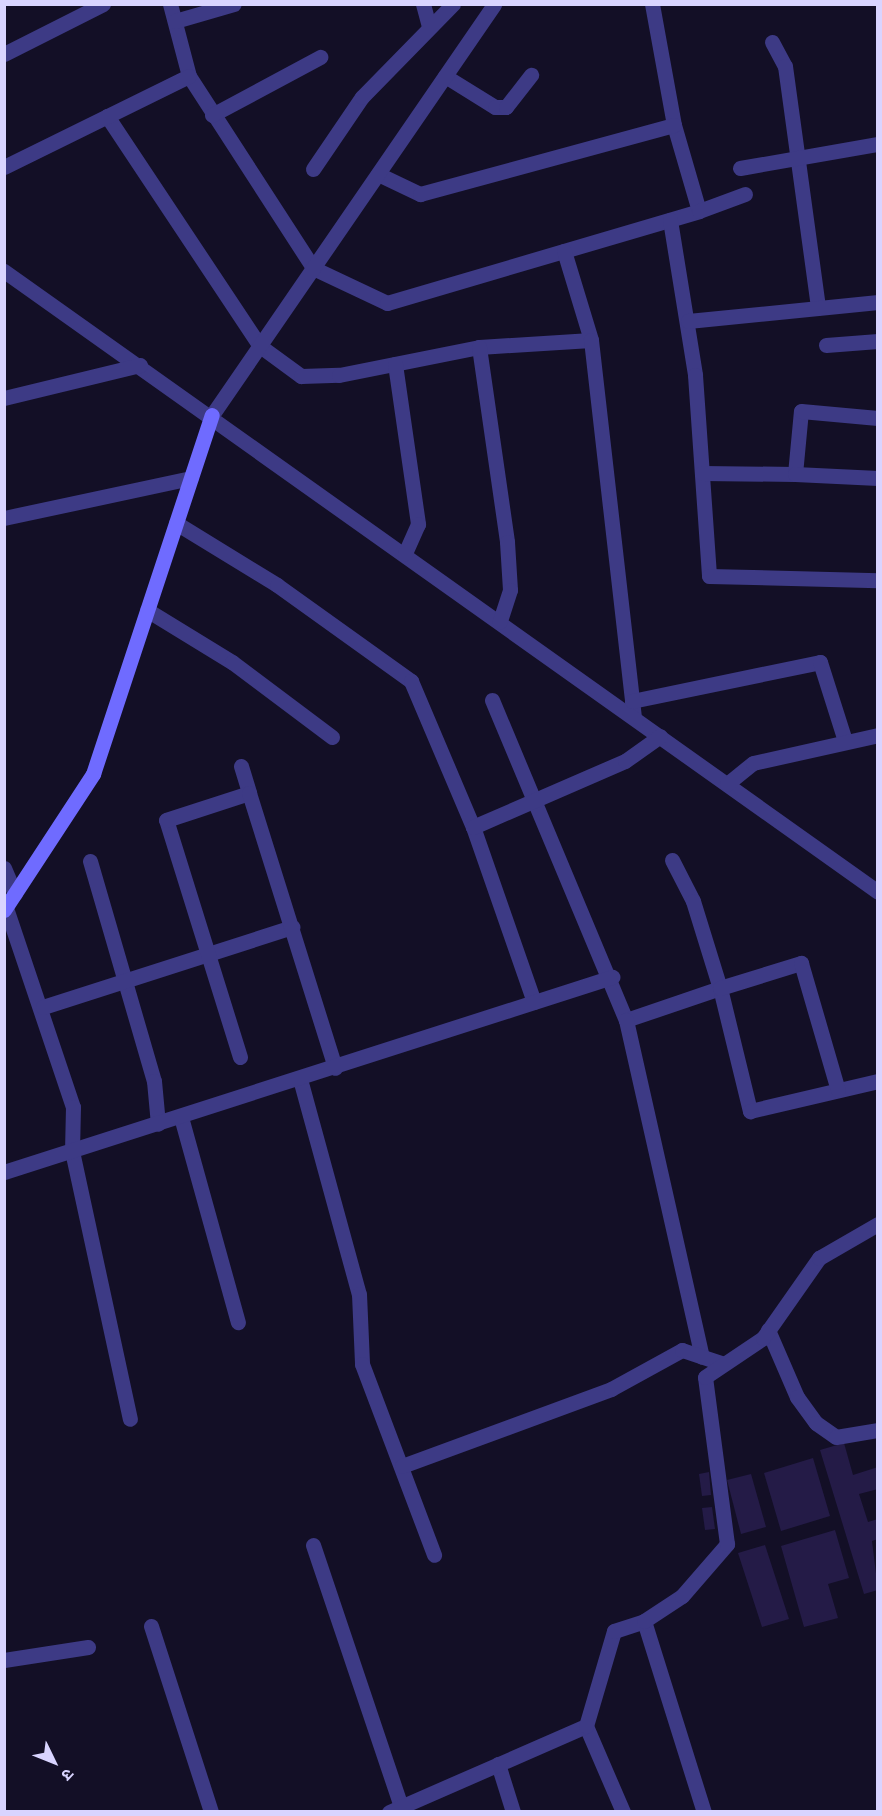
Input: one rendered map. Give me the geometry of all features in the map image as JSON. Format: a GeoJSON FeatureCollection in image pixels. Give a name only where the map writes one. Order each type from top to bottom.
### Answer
{"type":"FeatureCollection","features":[{"type":"Feature","properties":{"kind":"street"},"geometry":{"type":"LineString","coordinates":[[4,54],[103,4]]}},
{"type":"Feature","properties":{"kind":"street"},"geometry":{"type":"LineString","coordinates":[[170,4],[189,76],[212,115],[313,268],[387,303],[699,212],[745,195]]}},
{"type":"Feature","properties":{"kind":"street"},"geometry":{"type":"LineString","coordinates":[[175,21],[234,4]]}},
{"type":"Feature","properties":{"kind":"street"},"geometry":{"type":"LineString","coordinates":[[423,4],[429,26]]}},
{"type":"Feature","properties":{"kind":"street"},"geometry":{"type":"LineString","coordinates":[[313,169],[362,97],[453,4]]}},
{"type":"Feature","properties":{"kind":"street"},"geometry":{"type":"LineString","coordinates":[[129,1419],[72,1151],[74,1107],[43,1006],[5,909],[93,774],[212,415],[494,4]]}},
{"type":"Feature","properties":{"kind":"street"},"geometry":{"type":"LineString","coordinates":[[652,4],[674,125],[699,212]]}},
{"type":"Feature","properties":{"kind":"street"},"geometry":{"type":"LineString","coordinates":[[772,42],[785,66],[818,308]]}},
{"type":"Feature","properties":{"kind":"street"},"geometry":{"type":"LineString","coordinates":[[212,115],[320,57]]}},
{"type":"Feature","properties":{"kind":"street"},"geometry":{"type":"LineString","coordinates":[[445,76],[495,106],[506,106],[531,75]]}},
{"type":"Feature","properties":{"kind":"street"},"geometry":{"type":"LineString","coordinates":[[4,167],[189,76]]}},
{"type":"Feature","properties":{"kind":"street"},"geometry":{"type":"LineString","coordinates":[[107,116],[260,346],[301,376],[395,364],[479,347],[591,340]]}},
{"type":"Feature","properties":{"kind":"street"},"geometry":{"type":"LineString","coordinates":[[378,174],[420,194],[674,125]]}},
{"type":"Feature","properties":{"kind":"street"},"geometry":{"type":"LineString","coordinates":[[740,168],[878,144]]}},
{"type":"Feature","properties":{"kind":"street"},"geometry":{"type":"LineString","coordinates":[[670,220],[688,321],[709,576],[878,580]]}},
{"type":"Feature","properties":{"kind":"street"},"geometry":{"type":"LineString","coordinates":[[564,251],[591,340],[634,718]]}},
{"type":"Feature","properties":{"kind":"street"},"geometry":{"type":"LineString","coordinates":[[4,271],[212,415],[878,892]]}},
{"type":"Feature","properties":{"kind":"street"},"geometry":{"type":"LineString","coordinates":[[688,321],[878,302]]}},
{"type":"Feature","properties":{"kind":"street"},"geometry":{"type":"LineString","coordinates":[[826,345],[878,341]]}},
{"type":"Feature","properties":{"kind":"street"},"geometry":{"type":"LineString","coordinates":[[479,347],[507,542],[510,590],[500,621]]}},
{"type":"Feature","properties":{"kind":"street"},"geometry":{"type":"LineString","coordinates":[[395,364],[418,524],[405,554]]}},
{"type":"Feature","properties":{"kind":"street"},"geometry":{"type":"LineString","coordinates":[[4,398],[140,365]]}},
{"type":"Feature","properties":{"kind":"street"},"geometry":{"type":"LineString","coordinates":[[795,474],[801,411],[878,418]]}},
{"type":"Feature","properties":{"kind":"street"},"geometry":{"type":"LineString","coordinates":[[702,473],[878,478]]}},
{"type":"Feature","properties":{"kind":"street"},"geometry":{"type":"LineString","coordinates":[[4,518],[191,478]]}},
{"type":"Feature","properties":{"kind":"street"},"geometry":{"type":"LineString","coordinates":[[176,523],[277,585],[411,681],[473,827],[534,1002]]}},
{"type":"Feature","properties":{"kind":"street"},"geometry":{"type":"LineString","coordinates":[[147,610],[232,662],[332,737]]}},
{"type":"Feature","properties":{"kind":"street"},"geometry":{"type":"LineString","coordinates":[[632,701],[820,662],[845,741]]}},
{"type":"Feature","properties":{"kind":"street"},"geometry":{"type":"LineString","coordinates":[[492,700],[612,977],[626,1020],[702,1357]]}},
{"type":"Feature","properties":{"kind":"street"},"geometry":{"type":"LineString","coordinates":[[727,784],[753,763],[878,735]]}},
{"type":"Feature","properties":{"kind":"street"},"geometry":{"type":"LineString","coordinates":[[473,827],[625,761],[660,736]]}},
{"type":"Feature","properties":{"kind":"street"},"geometry":{"type":"LineString","coordinates":[[241,766],[335,1068]]}},
{"type":"Feature","properties":{"kind":"street"},"geometry":{"type":"LineString","coordinates":[[240,1058],[166,820],[249,794]]}},
{"type":"Feature","properties":{"kind":"street"},"geometry":{"type":"LineString","coordinates":[[672,860],[693,901],[720,988],[750,1111],[878,1081]]}},
{"type":"Feature","properties":{"kind":"street"},"geometry":{"type":"LineString","coordinates":[[90,861],[154,1081],[158,1124]]}},
{"type":"Feature","properties":{"kind":"street"},"geometry":{"type":"LineString","coordinates":[[4,868],[15,894]]}},
{"type":"Feature","properties":{"kind":"street"},"geometry":{"type":"LineString","coordinates":[[43,1006],[292,927]]}},
{"type":"Feature","properties":{"kind":"street"},"geometry":{"type":"LineString","coordinates":[[626,1020],[801,963],[838,1090]]}},
{"type":"Feature","properties":{"kind":"street"},"geometry":{"type":"LineString","coordinates":[[4,1172],[335,1068],[612,977]]}},
{"type":"Feature","properties":{"kind":"street"},"geometry":{"type":"LineString","coordinates":[[300,1079],[359,1294],[362,1364],[434,1555]]}},
{"type":"Feature","properties":{"kind":"street"},"geometry":{"type":"LineString","coordinates":[[181,1117],[238,1322]]}},
{"type":"Feature","properties":{"kind":"street"},"geometry":{"type":"LineString","coordinates":[[617,1809],[586,1726],[614,1631],[644,1621],[682,1596],[727,1544],[705,1377],[768,1330],[819,1258],[878,1224]]}},
{"type":"Feature","properties":{"kind":"street"},"geometry":{"type":"LineString","coordinates":[[768,1330],[797,1397],[816,1423],[836,1437],[878,1430]]}},
{"type":"Feature","properties":{"kind":"street"},"geometry":{"type":"LineString","coordinates":[[402,1466],[611,1389],[682,1350],[724,1364]]}},
{"type":"Feature","properties":{"kind":"street"},"geometry":{"type":"LineString","coordinates":[[313,1545],[395,1809],[586,1726]]}},
{"type":"Feature","properties":{"kind":"street"},"geometry":{"type":"LineString","coordinates":[[644,1621],[704,1812]]}},
{"type":"Feature","properties":{"kind":"street"},"geometry":{"type":"LineString","coordinates":[[151,1626],[211,1812]]}},
{"type":"Feature","properties":{"kind":"street"},"geometry":{"type":"LineString","coordinates":[[4,1660],[88,1647]]}},
{"type":"Feature","properties":{"kind":"street"},"geometry":{"type":"LineString","coordinates":[[498,1764],[513,1812]]}},
{"type":"Feature","properties":{"kind":"building"},"geometry":{"type":"Polygon","coordinates":[[[844,1443],[853,1475],[878,1467],[878,1489],[859,1494],[868,1522],[878,1519],[878,1539],[872,1541],[878,1590],[864,1594],[820,1450],[844,1443]]]}},
{"type":"Feature","properties":{"kind":"building"},"geometry":{"type":"Polygon","coordinates":[[[813,1458],[830,1516],[781,1531],[764,1473],[813,1458]]]}},
{"type":"Feature","properties":{"kind":"building"},"geometry":{"type":"Polygon","coordinates":[[[709,1472],[711,1495],[702,1496],[699,1474],[709,1472]]]}},
{"type":"Feature","properties":{"kind":"building"},"geometry":{"type":"Polygon","coordinates":[[[751,1474],[766,1527],[741,1534],[727,1480],[751,1474]]]}},
{"type":"Feature","properties":{"kind":"building"},"geometry":{"type":"Polygon","coordinates":[[[712,1507],[715,1529],[705,1530],[702,1508],[712,1507]]]}},
{"type":"Feature","properties":{"kind":"building"},"geometry":{"type":"Polygon","coordinates":[[[835,1530],[849,1578],[828,1584],[838,1618],[804,1627],[781,1546],[835,1530]]]}},
{"type":"Feature","properties":{"kind":"building"},"geometry":{"type":"Polygon","coordinates":[[[765,1545],[789,1619],[762,1627],[738,1553],[765,1545]]]}}]}
